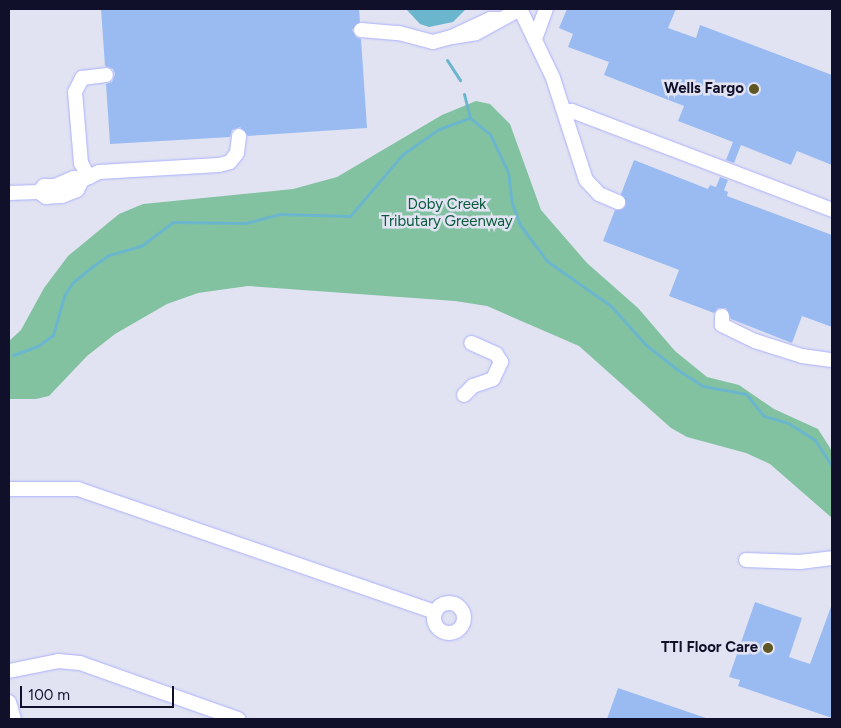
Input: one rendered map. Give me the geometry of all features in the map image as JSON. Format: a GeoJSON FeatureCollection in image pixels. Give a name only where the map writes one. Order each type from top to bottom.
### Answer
{"type":"FeatureCollection","features":[{"type":"Feature","properties":{"kind":"street"},"geometry":{"type":"LineString","coordinates":[[361,30],[399,33],[432,42],[452,38],[490,19],[498,19],[520,9],[553,78],[586,180],[599,194],[618,202]]}},
{"type":"Feature","properties":{"kind":"street"},"geometry":{"type":"LineString","coordinates":[[535,39],[546,9]]}},
{"type":"Feature","properties":{"kind":"street"},"geometry":{"type":"LineString","coordinates":[[86,179],[81,163],[75,92],[82,78],[106,75]]}},
{"type":"Feature","properties":{"kind":"street"},"geometry":{"type":"LineString","coordinates":[[564,111],[572,111],[832,210]]}},
{"type":"Feature","properties":{"kind":"street"},"geometry":{"type":"LineString","coordinates":[[9,193],[39,192],[44,186],[55,186],[74,178],[86,179],[99,172],[219,165],[230,162],[238,153],[239,136]]}},
{"type":"Feature","properties":{"kind":"street"},"geometry":{"type":"LineString","coordinates":[[722,316],[722,325],[755,341],[808,357],[832,360]]}},
{"type":"Feature","properties":{"kind":"street"},"geometry":{"type":"LineString","coordinates":[[464,395],[473,386],[493,379],[501,362],[496,354],[471,343]]}},
{"type":"Feature","properties":{"kind":"street"},"geometry":{"type":"LineString","coordinates":[[9,489],[80,490],[435,612]]}},
{"type":"Feature","properties":{"kind":"street"},"geometry":{"type":"LineString","coordinates":[[746,560],[800,562],[832,558]]}},
{"type":"Feature","properties":{"kind":"street"},"geometry":{"type":"LineString","coordinates":[[9,671],[58,660],[80,663],[238,719]]}},
{"type":"Feature","properties":{"kind":"street"},"geometry":{"type":"LineString","coordinates":[[9,702],[14,719]]}},
{"type":"Feature","properties":{"kind":"green space","name":"Doby Creek Tributary Greenway"},"geometry":{"type":"Polygon","coordinates":[[[476,101],[490,104],[510,124],[541,210],[587,263],[638,308],[675,351],[707,377],[739,385],[774,409],[818,429],[832,451],[832,518],[770,464],[746,453],[687,437],[671,428],[579,346],[487,306],[455,301],[248,286],[198,293],[167,304],[115,334],[87,356],[49,396],[36,399],[9,399],[9,341],[21,330],[44,288],[68,256],[119,214],[143,204],[293,189],[337,177],[442,115],[476,101]]]}},
{"type":"Feature","properties":{"kind":"water"},"geometry":{"type":"Polygon","coordinates":[[[406,9],[466,9],[453,22],[429,27],[420,24],[406,9]]]}},
{"type":"Feature","properties":{"kind":"building"},"geometry":{"type":"Polygon","coordinates":[[[101,9],[359,9],[360,22],[352,30],[356,37],[361,39],[367,128],[248,136],[240,127],[232,130],[230,137],[110,144],[106,84],[112,82],[115,74],[113,69],[105,66],[101,9]]]}},
{"type":"Feature","properties":{"kind":"building","name":"Wells Fargo"},"geometry":{"type":"Polygon","coordinates":[[[567,9],[676,9],[668,28],[696,38],[700,25],[832,75],[832,165],[797,151],[791,165],[741,145],[734,163],[726,160],[733,142],[678,121],[684,106],[604,75],[609,62],[568,47],[573,34],[559,28],[567,9]]]}},
{"type":"Feature","properties":{"kind":"building"},"geometry":{"type":"Polygon","coordinates":[[[634,160],[708,189],[710,185],[716,187],[720,177],[728,180],[724,190],[728,192],[727,196],[832,235],[832,327],[802,316],[792,343],[731,319],[726,308],[718,308],[714,313],[669,296],[679,270],[603,241],[615,210],[623,209],[626,205],[621,194],[634,160]]]}},
{"type":"Feature","properties":{"kind":"building"},"geometry":{"type":"Polygon","coordinates":[[[755,602],[802,618],[789,657],[810,664],[832,604],[832,718],[738,686],[740,680],[729,677],[755,602]]]}},
{"type":"Feature","properties":{"kind":"building"},"geometry":{"type":"Polygon","coordinates":[[[618,688],[706,718],[607,719],[618,688]]]}},
{"type":"Feature","properties":{"kind":"waterway"},"geometry":{"type":"LineString","coordinates":[[447,60],[460,80]]}},
{"type":"Feature","properties":{"kind":"waterway"},"geometry":{"type":"LineString","coordinates":[[464,94],[470,118]]}},
{"type":"Feature","properties":{"kind":"waterway"},"geometry":{"type":"LineString","coordinates":[[13,355],[38,346],[53,335],[64,296],[72,283],[109,255],[141,246],[173,222],[246,223],[279,214],[350,216],[403,154],[439,129],[470,118],[490,134],[508,172],[512,203],[520,225],[547,261],[611,306],[646,345],[675,368],[703,386],[746,394],[764,416],[788,423],[815,440],[832,466]]}},
{"type":"Feature","properties":{"kind":"place","name":"Wells Fargo"},"geometry":{"type":"Point","coordinates":[754,89]}},
{"type":"Feature","properties":{"kind":"place","name":"TTI Floor Care"},"geometry":{"type":"Point","coordinates":[768,648]}}]}
